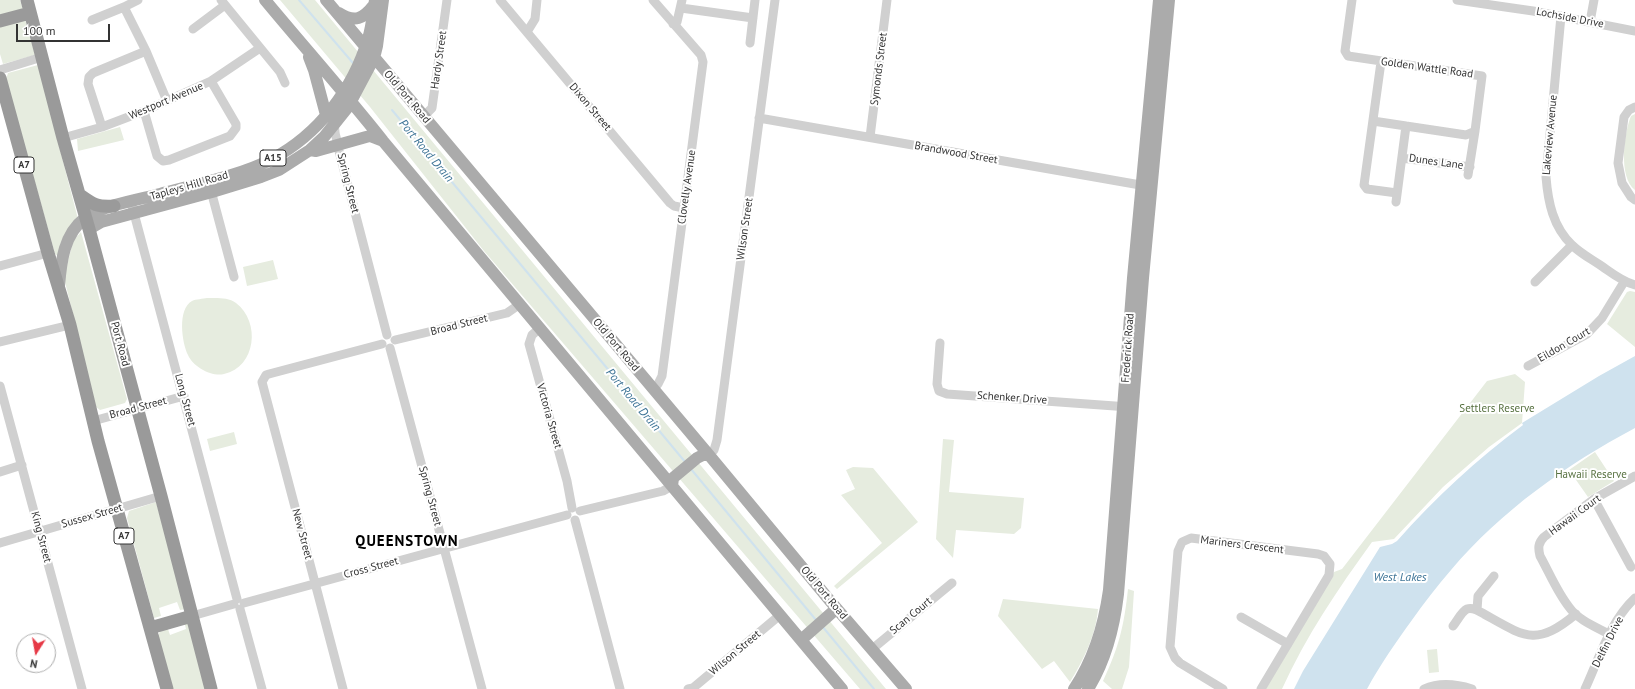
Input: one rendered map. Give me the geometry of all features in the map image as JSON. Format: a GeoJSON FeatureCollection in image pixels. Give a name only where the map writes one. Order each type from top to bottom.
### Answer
{"type":"FeatureCollection","features":[{"type":"Feature","properties":{"kind":"highway"},"geometry":{"type":"LineString","coordinates":[[0,21],[29,6]]}},
{"type":"Feature","properties":{"kind":"highway","name":"Port Road"},"geometry":{"type":"LineString","coordinates":[[29,6],[63,138],[88,223],[161,496],[211,689]]}},
{"type":"Feature","properties":{"kind":"highway","name":"A7"},"geometry":{"type":"LineString","coordinates":[[0,78],[48,253],[70,325],[116,509],[166,689]]}},
{"type":"Feature","properties":{"kind":"highway"},"geometry":{"type":"LineString","coordinates":[[80,195],[94,205],[100,207],[114,206]]}},
{"type":"Feature","properties":{"kind":"highway"},"geometry":{"type":"LineString","coordinates":[[150,628],[192,616]]}},
{"type":"Feature","properties":{"kind":"main road"},"geometry":{"type":"LineString","coordinates":[[265,0],[348,96],[540,328],[673,481],[780,615],[842,689]]}},
{"type":"Feature","properties":{"kind":"main road","name":"Old Port Road"},"geometry":{"type":"LineString","coordinates":[[326,0],[653,389],[703,457],[832,612],[871,650],[906,689]]}},
{"type":"Feature","properties":{"kind":"main road","name":"Frederick Road"},"geometry":{"type":"LineString","coordinates":[[1074,689],[1089,685],[1093,655],[1106,612],[1128,407],[1147,186],[1159,0]]}},
{"type":"Feature","properties":{"kind":"main road","name":"Frederick Road"},"geometry":{"type":"LineString","coordinates":[[1147,186],[1169,0]]}},
{"type":"Feature","properties":{"kind":"main road"},"geometry":{"type":"LineString","coordinates":[[334,10],[343,16],[356,19],[366,15],[377,2]]}},
{"type":"Feature","properties":{"kind":"main road","name":"A15"},"geometry":{"type":"LineString","coordinates":[[348,96],[365,48],[377,2]]}},
{"type":"Feature","properties":{"kind":"main road","name":"A15"},"geometry":{"type":"LineString","coordinates":[[348,96],[374,58],[377,46],[377,2]]}},
{"type":"Feature","properties":{"kind":"main road"},"geometry":{"type":"LineString","coordinates":[[305,48],[314,70],[326,116]]}},
{"type":"Feature","properties":{"kind":"main road","name":"Tapleys Hill Road"},"geometry":{"type":"LineString","coordinates":[[210,187],[272,159],[307,134],[348,96]]}},
{"type":"Feature","properties":{"kind":"main road","name":"Tapleys Hill Road"},"geometry":{"type":"LineString","coordinates":[[88,223],[97,223],[133,207],[210,187],[262,177],[279,170],[310,150],[335,125],[348,96]]}},
{"type":"Feature","properties":{"kind":"main road"},"geometry":{"type":"LineString","coordinates":[[310,150],[316,151],[370,136],[384,141]]}},
{"type":"Feature","properties":{"kind":"main road","name":"Tapleys Hill Road"},"geometry":{"type":"LineString","coordinates":[[59,287],[62,259],[70,234],[114,206],[133,207]]}},
{"type":"Feature","properties":{"kind":"main road"},"geometry":{"type":"LineString","coordinates":[[673,481],[703,457]]}},
{"type":"Feature","properties":{"kind":"main road"},"geometry":{"type":"LineString","coordinates":[[801,640],[832,612]]}},
{"type":"Feature","properties":{"kind":"street"},"geometry":{"type":"LineString","coordinates":[[92,20],[138,0]]}},
{"type":"Feature","properties":{"kind":"street","name":"Hardy Street"},"geometry":{"type":"LineString","coordinates":[[423,117],[432,108],[448,0]]}},
{"type":"Feature","properties":{"kind":"street","name":"Dixon Street"},"geometry":{"type":"LineString","coordinates":[[500,0],[670,203],[674,206],[684,208]]}},
{"type":"Feature","properties":{"kind":"street"},"geometry":{"type":"LineString","coordinates":[[527,32],[535,19],[537,0]]}},
{"type":"Feature","properties":{"kind":"street","name":"Clovelly Avenue"},"geometry":{"type":"LineString","coordinates":[[653,0],[701,55],[703,62],[662,376],[658,384],[653,389]]}},
{"type":"Feature","properties":{"kind":"street"},"geometry":{"type":"LineString","coordinates":[[750,43],[755,0]]}},
{"type":"Feature","properties":{"kind":"street","name":"Wilson Street"},"geometry":{"type":"LineString","coordinates":[[703,457],[714,450],[717,440],[775,0]]}},
{"type":"Feature","properties":{"kind":"street","name":"Symonds Street"},"geometry":{"type":"LineString","coordinates":[[870,137],[887,0]]}},
{"type":"Feature","properties":{"kind":"street","name":"Golden Wattle Road"},"geometry":{"type":"LineString","coordinates":[[1352,0],[1345,51],[1348,56],[1482,76],[1475,131]]}},
{"type":"Feature","properties":{"kind":"street","name":"Lochside Drive"},"geometry":{"type":"LineString","coordinates":[[1457,0],[1562,16],[1635,31]]}},
{"type":"Feature","properties":{"kind":"street"},"geometry":{"type":"LineString","coordinates":[[1590,22],[1594,0]]}},
{"type":"Feature","properties":{"kind":"street"},"geometry":{"type":"LineString","coordinates":[[193,29],[223,2],[280,72],[285,83]]}},
{"type":"Feature","properties":{"kind":"street"},"geometry":{"type":"LineString","coordinates":[[673,24],[677,20],[681,4],[753,18]]}},
{"type":"Feature","properties":{"kind":"street"},"geometry":{"type":"LineString","coordinates":[[124,7],[146,50],[167,101]]}},
{"type":"Feature","properties":{"kind":"street","name":"Lakeview Avenue"},"geometry":{"type":"LineString","coordinates":[[1562,16],[1546,177],[1548,201],[1554,217],[1572,245],[1624,282],[1635,285]]}},
{"type":"Feature","properties":{"kind":"street","name":"Westport Avenue"},"geometry":{"type":"LineString","coordinates":[[63,138],[102,127],[144,111],[211,82],[260,48]]}},
{"type":"Feature","properties":{"kind":"street"},"geometry":{"type":"LineString","coordinates":[[102,127],[88,84],[89,77],[92,73],[146,50]]}},
{"type":"Feature","properties":{"kind":"street"},"geometry":{"type":"LineString","coordinates":[[0,70],[42,57]]}},
{"type":"Feature","properties":{"kind":"street"},"geometry":{"type":"LineString","coordinates":[[1381,62],[1364,185],[1367,189],[1396,198],[1406,126]]}},
{"type":"Feature","properties":{"kind":"street"},"geometry":{"type":"LineString","coordinates":[[144,111],[157,156],[163,161],[230,136],[236,128],[236,124],[211,82]]}},
{"type":"Feature","properties":{"kind":"street"},"geometry":{"type":"LineString","coordinates":[[1635,107],[1629,110],[1624,117],[1618,162],[1622,183],[1631,197],[1635,200]]}},
{"type":"Feature","properties":{"kind":"street","name":"Brandwood Street"},"geometry":{"type":"LineString","coordinates":[[759,118],[1147,186]]}},
{"type":"Feature","properties":{"kind":"street"},"geometry":{"type":"LineString","coordinates":[[1373,121],[1466,135],[1475,131]]}},
{"type":"Feature","properties":{"kind":"street","name":"Spring Street"},"geometry":{"type":"LineString","coordinates":[[335,125],[335,134],[339,144],[339,151],[387,335]]}},
{"type":"Feature","properties":{"kind":"street","name":"Dunes Lane"},"geometry":{"type":"LineString","coordinates":[[1402,158],[1469,171],[1475,131]]}},
{"type":"Feature","properties":{"kind":"street"},"geometry":{"type":"LineString","coordinates":[[210,187],[234,277]]}},
{"type":"Feature","properties":{"kind":"street","name":"Long Street"},"geometry":{"type":"LineString","coordinates":[[133,207],[262,689]]}},
{"type":"Feature","properties":{"kind":"street"},"geometry":{"type":"LineString","coordinates":[[1535,282],[1572,245]]}},
{"type":"Feature","properties":{"kind":"street"},"geometry":{"type":"LineString","coordinates":[[0,266],[48,253]]}},
{"type":"Feature","properties":{"kind":"street","name":"Eildon Court"},"geometry":{"type":"LineString","coordinates":[[1528,366],[1588,334],[1602,318],[1624,282]]}},
{"type":"Feature","properties":{"kind":"street","name":"Broad Street"},"geometry":{"type":"LineString","coordinates":[[393,344],[507,313],[520,304]]}},
{"type":"Feature","properties":{"kind":"street"},"geometry":{"type":"LineString","coordinates":[[0,342],[70,325]]}},
{"type":"Feature","properties":{"kind":"street","name":"Victoria Street"},"geometry":{"type":"LineString","coordinates":[[540,328],[532,335],[529,344],[567,481],[574,514],[620,689]]}},
{"type":"Feature","properties":{"kind":"street"},"geometry":{"type":"LineString","coordinates":[[387,335],[392,335],[393,344],[386,348],[382,344],[382,339],[387,335]]}},
{"type":"Feature","properties":{"kind":"street","name":"Schenker Drive"},"geometry":{"type":"LineString","coordinates":[[940,343],[937,384],[939,391],[947,394],[1128,407]]}},
{"type":"Feature","properties":{"kind":"street","name":"New Street"},"geometry":{"type":"LineString","coordinates":[[343,689],[262,385],[263,378],[269,374],[382,344]]}},
{"type":"Feature","properties":{"kind":"street","name":"Spring Street"},"geometry":{"type":"LineString","coordinates":[[393,344],[444,549],[482,689]]}},
{"type":"Feature","properties":{"kind":"street","name":"King Street"},"geometry":{"type":"LineString","coordinates":[[0,386],[82,689]]}},
{"type":"Feature","properties":{"kind":"street","name":"Broad Street"},"geometry":{"type":"LineString","coordinates":[[93,421],[184,396]]}},
{"type":"Feature","properties":{"kind":"street"},"geometry":{"type":"LineString","coordinates":[[0,472],[22,465]]}},
{"type":"Feature","properties":{"kind":"street","name":"Hawaii Court"},"geometry":{"type":"LineString","coordinates":[[1609,634],[1592,625],[1569,607],[1540,556],[1538,549],[1540,540],[1594,499],[1635,476]]}},
{"type":"Feature","properties":{"kind":"street","name":"Cross Street"},"geometry":{"type":"LineString","coordinates":[[192,616],[663,491],[673,481]]}},
{"type":"Feature","properties":{"kind":"street","name":"Sussex Street"},"geometry":{"type":"LineString","coordinates":[[0,543],[161,496]]}},
{"type":"Feature","properties":{"kind":"street"},"geometry":{"type":"LineString","coordinates":[[1594,499],[1631,567]]}},
{"type":"Feature","properties":{"kind":"street","name":"Mariners Crescent"},"geometry":{"type":"LineString","coordinates":[[1223,689],[1180,663],[1175,658],[1170,647],[1178,551],[1179,546],[1186,539],[1191,538],[1318,554],[1328,559],[1331,568],[1329,575],[1261,689]]}},
{"type":"Feature","properties":{"kind":"street"},"geometry":{"type":"LineString","coordinates":[[1477,610],[1478,596],[1494,576]]}},
{"type":"Feature","properties":{"kind":"street","name":"Scan Court"},"geometry":{"type":"LineString","coordinates":[[871,650],[952,583]]}},
{"type":"Feature","properties":{"kind":"street","name":"Delfin Drive"},"geometry":{"type":"LineString","coordinates":[[1585,689],[1609,634],[1624,611],[1635,598]]}},
{"type":"Feature","properties":{"kind":"street"},"geometry":{"type":"LineString","coordinates":[[1453,626],[1465,610],[1468,609],[1477,610],[1518,633],[1527,635],[1544,634],[1552,632],[1576,614]]}},
{"type":"Feature","properties":{"kind":"street","name":"Wilson Street"},"geometry":{"type":"LineString","coordinates":[[692,688],[780,615]]}},
{"type":"Feature","properties":{"kind":"street"},"geometry":{"type":"LineString","coordinates":[[1241,617],[1288,644]]}},
{"type":"Feature","properties":{"kind":"street"},"geometry":{"type":"LineString","coordinates":[[1424,689],[1446,684],[1472,689]]}},
{"type":"Feature","properties":{"kind":"green space"},"geometry":{"type":"Polygon","coordinates":[[[0,0],[20,0],[23,10],[0,17],[0,0]]]}},
{"type":"Feature","properties":{"kind":"green space"},"geometry":{"type":"Polygon","coordinates":[[[280,0],[315,0],[886,689],[860,689],[484,251],[370,107],[280,0]]]}},
{"type":"Feature","properties":{"kind":"green space"},"geometry":{"type":"Polygon","coordinates":[[[25,19],[35,55],[3,64],[0,54],[0,25],[25,19]]]}},
{"type":"Feature","properties":{"kind":"green space"},"geometry":{"type":"Polygon","coordinates":[[[38,65],[78,219],[61,242],[58,256],[55,254],[6,79],[8,73],[38,65]]]}},
{"type":"Feature","properties":{"kind":"green space"},"geometry":{"type":"Polygon","coordinates":[[[1635,114],[1635,190],[1630,184],[1626,175],[1624,154],[1628,124],[1631,116],[1635,114]]]}},
{"type":"Feature","properties":{"kind":"green space"},"geometry":{"type":"Polygon","coordinates":[[[120,127],[124,140],[78,151],[77,139],[120,127]]]}},
{"type":"Feature","properties":{"kind":"green space"},"geometry":{"type":"Polygon","coordinates":[[[81,232],[127,399],[125,403],[100,410],[96,407],[64,278],[73,241],[81,232]]]}},
{"type":"Feature","properties":{"kind":"green space"},"geometry":{"type":"Polygon","coordinates":[[[273,260],[278,279],[247,286],[243,267],[273,260]]]}},
{"type":"Feature","properties":{"kind":"green space"},"geometry":{"type":"Polygon","coordinates":[[[1627,292],[1635,292],[1635,347],[1607,324],[1627,292]]]}},
{"type":"Feature","properties":{"kind":"green space"},"geometry":{"type":"Polygon","coordinates":[[[207,298],[226,299],[236,303],[244,311],[252,332],[251,343],[243,363],[235,370],[219,375],[198,367],[190,359],[184,343],[182,326],[184,311],[187,305],[194,300],[207,298]]]}},
{"type":"Feature","properties":{"kind":"green space","name":"Settlers Reserve"},"geometry":{"type":"Polygon","coordinates":[[[1515,374],[1525,382],[1522,423],[1489,447],[1443,487],[1394,539],[1372,542],[1323,613],[1301,650],[1282,689],[1265,689],[1334,572],[1342,569],[1487,381],[1515,374]]]}},
{"type":"Feature","properties":{"kind":"green space"},"geometry":{"type":"Polygon","coordinates":[[[234,432],[237,444],[210,451],[207,439],[234,432]]]}},
{"type":"Feature","properties":{"kind":"green space"},"geometry":{"type":"Polygon","coordinates":[[[943,439],[954,440],[949,492],[1024,498],[1021,528],[1014,534],[956,530],[953,558],[936,539],[943,439]]]}},
{"type":"Feature","properties":{"kind":"green space","name":"Hawaii Reserve"},"geometry":{"type":"Polygon","coordinates":[[[1595,452],[1614,481],[1588,497],[1569,470],[1595,452]]]}},
{"type":"Feature","properties":{"kind":"green space"},"geometry":{"type":"Polygon","coordinates":[[[853,467],[873,468],[918,522],[837,589],[834,586],[882,543],[841,495],[855,489],[846,470],[853,467]]]}},
{"type":"Feature","properties":{"kind":"green space"},"geometry":{"type":"Polygon","coordinates":[[[156,502],[186,609],[180,610],[177,602],[159,608],[161,616],[154,618],[127,518],[129,511],[156,502]]]}},
{"type":"Feature","properties":{"kind":"green space"},"geometry":{"type":"Polygon","coordinates":[[[1128,589],[1134,591],[1129,667],[1122,689],[1112,689],[1103,681],[1120,636],[1125,614],[1128,589]]]}},
{"type":"Feature","properties":{"kind":"green space"},"geometry":{"type":"Polygon","coordinates":[[[1003,599],[1098,609],[1092,638],[1080,665],[1070,682],[1054,661],[1042,669],[998,616],[1003,599]]]}},
{"type":"Feature","properties":{"kind":"green space"},"geometry":{"type":"Polygon","coordinates":[[[184,621],[189,621],[207,689],[173,689],[158,636],[161,629],[167,626],[170,635],[186,629],[184,621]]]}},
{"type":"Feature","properties":{"kind":"green space"},"geometry":{"type":"Polygon","coordinates":[[[1437,649],[1439,672],[1429,673],[1427,650],[1437,649]]]}},
{"type":"Feature","properties":{"kind":"water","name":"West Lakes"},"geometry":{"type":"Polygon","coordinates":[[[1635,356],[1635,428],[1585,457],[1536,490],[1470,548],[1431,595],[1394,645],[1367,689],[1294,689],[1303,671],[1380,547],[1397,541],[1457,480],[1523,425],[1522,423],[1635,356]]]}},
{"type":"Feature","properties":{"kind":"waterway","name":"Port Road Drain"},"geometry":{"type":"LineString","coordinates":[[299,0],[353,63]]}},
{"type":"Feature","properties":{"kind":"waterway","name":"Port Road Drain"},"geometry":{"type":"LineString","coordinates":[[392,110],[686,463]]}},
{"type":"Feature","properties":{"kind":"waterway","name":"Port Road Drain"},"geometry":{"type":"LineString","coordinates":[[691,469],[816,620]]}},
{"type":"Feature","properties":{"kind":"waterway","name":"Port Road Drain"},"geometry":{"type":"LineString","coordinates":[[822,626],[874,689]]}},
{"type":"Feature","properties":{"kind":"district","name":"QUEENSTOWN"},"geometry":{"type":"Point","coordinates":[407,542]}}]}
